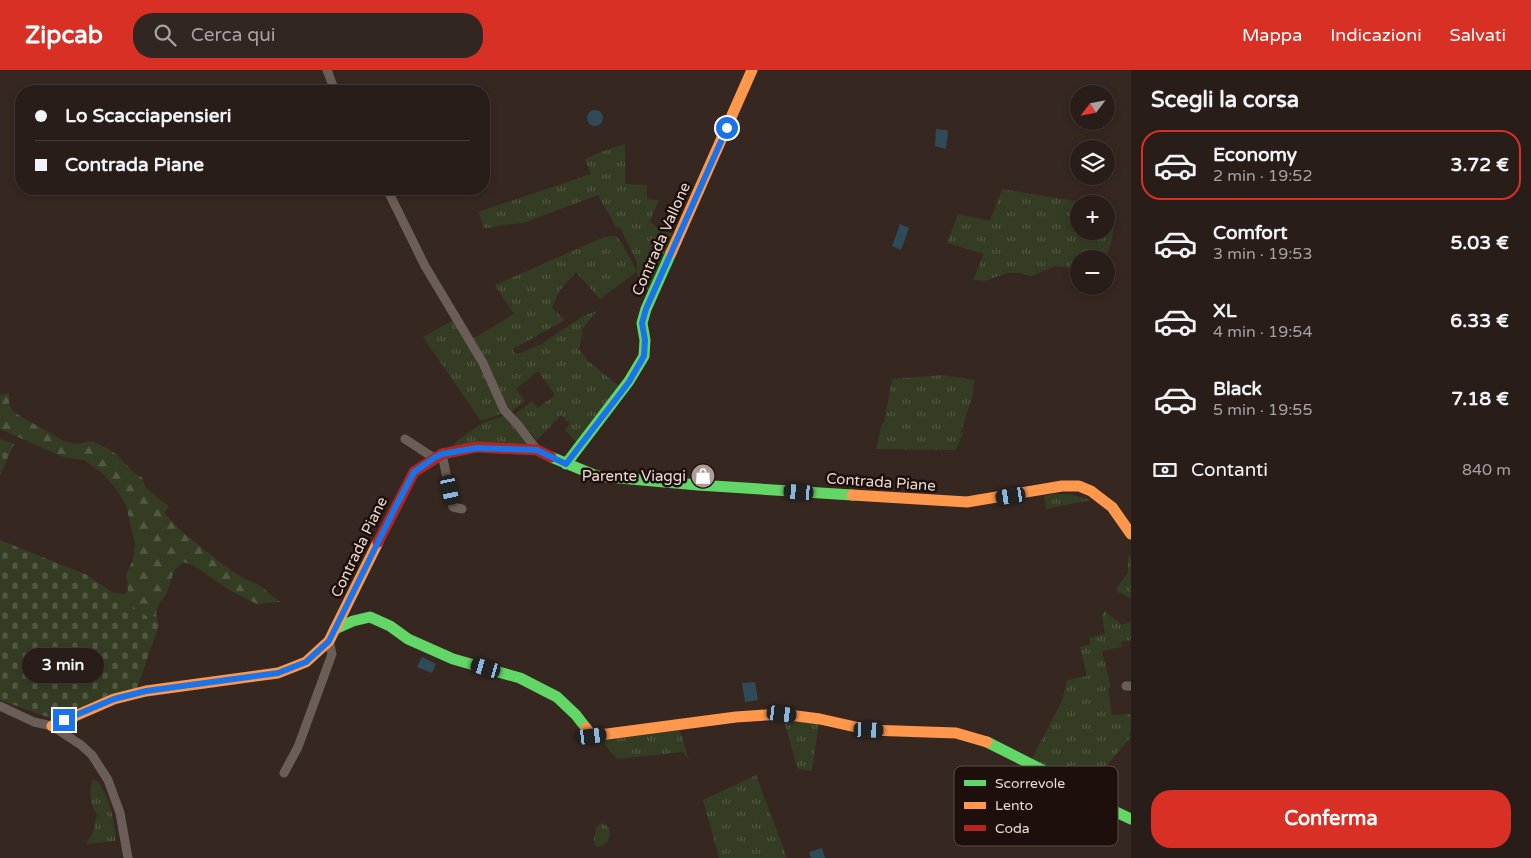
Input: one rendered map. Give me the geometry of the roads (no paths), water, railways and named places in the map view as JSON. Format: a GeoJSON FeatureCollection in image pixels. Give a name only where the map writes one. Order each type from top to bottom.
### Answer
{"type":"FeatureCollection","features":[{"type":"Feature","properties":{"kind":"street"},"geometry":{"type":"LineString","coordinates":[[327,70],[333,85]]}},
{"type":"Feature","properties":{"kind":"street","name":"Contrada Vallone"},"geometry":{"type":"LineString","coordinates":[[566,464],[629,382],[644,356],[645,340],[642,323],[646,309],[752,70]]}},
{"type":"Feature","properties":{"kind":"street"},"geometry":{"type":"LineString","coordinates":[[390,195],[425,266],[483,362],[504,410],[518,424],[537,450]]}},
{"type":"Feature","properties":{"kind":"street"},"geometry":{"type":"LineString","coordinates":[[405,439],[438,456],[453,507],[462,509]]}},
{"type":"Feature","properties":{"kind":"street","name":"Contrada Piane"},"geometry":{"type":"LineString","coordinates":[[52,726],[114,699],[146,691],[278,673],[306,662],[329,641],[414,472],[438,456],[476,448],[537,450],[597,476],[698,485],[967,502],[1062,486],[1079,486],[1091,491],[1112,507],[1131,534]]}},
{"type":"Feature","properties":{"kind":"street"},"geometry":{"type":"LineString","coordinates":[[335,629],[353,621],[370,617],[390,626],[408,639],[453,659],[520,678],[556,697],[576,715],[592,736],[736,717],[782,714],[820,719],[869,730],[956,733],[984,740],[1035,766]]}},
{"type":"Feature","properties":{"kind":"street"},"geometry":{"type":"LineString","coordinates":[[284,773],[298,747],[332,654],[329,641]]}},
{"type":"Feature","properties":{"kind":"street"},"geometry":{"type":"LineString","coordinates":[[0,706],[34,722],[52,726],[81,745],[92,755],[108,780],[120,813],[128,858]]}},
{"type":"Feature","properties":{"kind":"street"},"geometry":{"type":"LineString","coordinates":[[1118,814],[1131,820]]}},
{"type":"Feature","properties":{"kind":"water"},"geometry":{"type":"Polygon","coordinates":[[[592,110],[598,110],[603,115],[601,124],[592,126],[587,121],[587,115],[592,110]]]}},
{"type":"Feature","properties":{"kind":"water"},"geometry":{"type":"Polygon","coordinates":[[[936,129],[947,130],[948,132],[946,149],[935,146],[936,129]]]}},
{"type":"Feature","properties":{"kind":"water"},"geometry":{"type":"Polygon","coordinates":[[[900,224],[909,228],[901,250],[892,246],[900,224]]]}},
{"type":"Feature","properties":{"kind":"water"},"geometry":{"type":"Polygon","coordinates":[[[422,657],[436,664],[432,673],[417,667],[422,657]]]}},
{"type":"Feature","properties":{"kind":"water"},"geometry":{"type":"Polygon","coordinates":[[[755,682],[758,700],[745,702],[742,683],[755,682]]]}},
{"type":"Feature","properties":{"kind":"water"},"geometry":{"type":"Polygon","coordinates":[[[822,848],[825,858],[811,858],[809,852],[822,848]]]}},
{"type":"Feature","properties":{"kind":"place","name":"Parente Viaggi"},"geometry":{"type":"Point","coordinates":[703,476]}}]}
